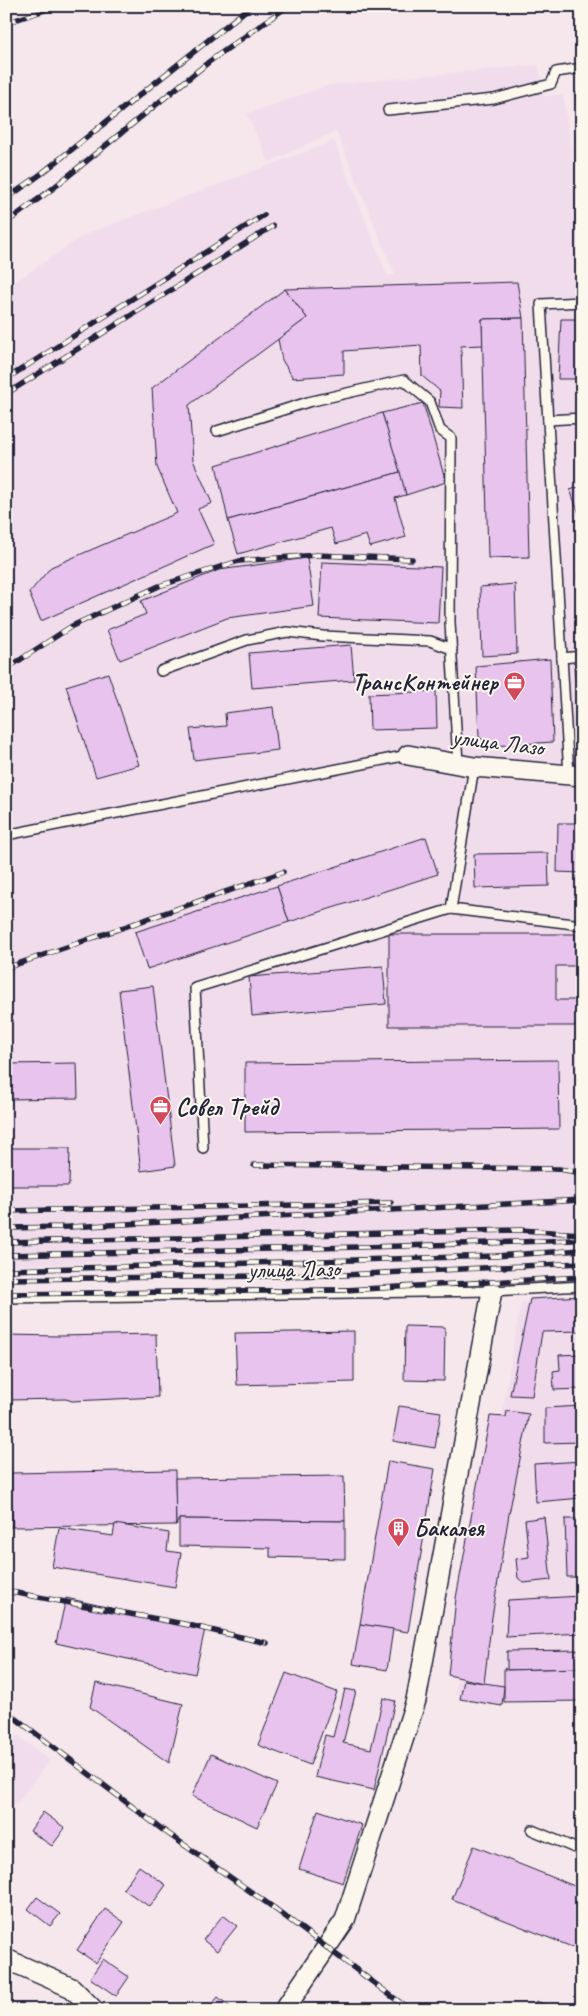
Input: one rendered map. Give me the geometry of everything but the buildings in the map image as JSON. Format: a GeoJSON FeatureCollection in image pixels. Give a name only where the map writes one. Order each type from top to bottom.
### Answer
{"type":"FeatureCollection","features":[{"type":"Feature","properties":{"kind":"street","name":"улица Лазо"},"geometry":{"type":"LineString","coordinates":[[408,755],[466,765],[575,776]]}},
{"type":"Feature","properties":{"kind":"street"},"geometry":{"type":"LineString","coordinates":[[284,2010],[345,1920],[416,1700],[492,1291]]}},
{"type":"Feature","properties":{"kind":"street"},"geometry":{"type":"LineString","coordinates":[[6,1959],[72,1988],[94,2010]]}},
{"type":"Feature","properties":{"kind":"lane"},"geometry":{"type":"LineString","coordinates":[[388,110],[494,99],[551,84],[556,72],[582,68]]}},
{"type":"Feature","properties":{"kind":"lane"},"geometry":{"type":"LineString","coordinates":[[575,776],[562,658],[541,304],[582,302]]}},
{"type":"Feature","properties":{"kind":"lane"},"geometry":{"type":"LineString","coordinates":[[217,431],[308,402],[404,380],[430,402],[440,430],[451,438],[450,622],[466,765],[451,909]]}},
{"type":"Feature","properties":{"kind":"lane"},"geometry":{"type":"LineString","coordinates":[[548,420],[582,418]]}},
{"type":"Feature","properties":{"kind":"lane"},"geometry":{"type":"LineString","coordinates":[[160,671],[247,640],[288,632],[322,636],[430,641],[452,650]]}},
{"type":"Feature","properties":{"kind":"lane"},"geometry":{"type":"LineString","coordinates":[[562,658],[582,656]]}},
{"type":"Feature","properties":{"kind":"lane"},"geometry":{"type":"LineString","coordinates":[[6,835],[408,755]]}},
{"type":"Feature","properties":{"kind":"lane"},"geometry":{"type":"LineString","coordinates":[[203,1148],[196,988],[451,909],[582,925]]}},
{"type":"Feature","properties":{"kind":"lane","name":"улица Лазо"},"geometry":{"type":"LineString","coordinates":[[6,1298],[492,1291],[582,1286]]}},
{"type":"Feature","properties":{"kind":"lane"},"geometry":{"type":"LineString","coordinates":[[532,1830],[582,1851]]}},
{"type":"Feature","properties":{"kind":"shaded area"},"geometry":{"type":"Polygon","coordinates":[[[538,65],[544,96],[563,94],[582,230],[582,1242],[6,1266],[6,288],[86,234],[334,141],[387,275],[395,275],[336,131],[269,162],[247,114],[329,85],[538,65]]]}},
{"type":"Feature","properties":{"kind":"shaded area"},"geometry":{"type":"Polygon","coordinates":[[[572,93],[582,93],[582,206],[572,93]]]}},
{"type":"Feature","properties":{"kind":"shaded area"},"geometry":{"type":"Polygon","coordinates":[[[582,1298],[582,1689],[455,1694],[521,1302],[582,1298]]]}},
{"type":"Feature","properties":{"kind":"shaded area"},"geometry":{"type":"Polygon","coordinates":[[[6,1727],[50,1760],[6,1817],[6,1727]]]}},
{"type":"Feature","properties":{"kind":"railway"},"geometry":{"type":"LineString","coordinates":[[6,23],[57,6]]}},
{"type":"Feature","properties":{"kind":"railway"},"geometry":{"type":"LineString","coordinates":[[6,199],[41,174],[251,6]]}},
{"type":"Feature","properties":{"kind":"railway"},"geometry":{"type":"LineString","coordinates":[[6,223],[52,189],[210,61],[288,6]]}},
{"type":"Feature","properties":{"kind":"railway"},"geometry":{"type":"LineString","coordinates":[[6,379],[264,215]]}},
{"type":"Feature","properties":{"kind":"railway"},"geometry":{"type":"LineString","coordinates":[[6,394],[273,226]]}},
{"type":"Feature","properties":{"kind":"railway"},"geometry":{"type":"LineString","coordinates":[[6,669],[72,626],[159,586],[239,561],[317,555],[412,559]]}},
{"type":"Feature","properties":{"kind":"railway"},"geometry":{"type":"LineString","coordinates":[[6,968],[283,872]]}},
{"type":"Feature","properties":{"kind":"railway"},"geometry":{"type":"LineString","coordinates":[[254,1165],[559,1169],[582,1173]]}},
{"type":"Feature","properties":{"kind":"railway"},"geometry":{"type":"LineString","coordinates":[[6,1228],[69,1227],[582,1200]]}},
{"type":"Feature","properties":{"kind":"railway"},"geometry":{"type":"LineString","coordinates":[[6,1211],[391,1203]]}},
{"type":"Feature","properties":{"kind":"railway"},"geometry":{"type":"LineString","coordinates":[[6,1242],[520,1230],[582,1234]]}},
{"type":"Feature","properties":{"kind":"railway"},"geometry":{"type":"LineString","coordinates":[[6,1255],[574,1240]]}},
{"type":"Feature","properties":{"kind":"railway"},"geometry":{"type":"LineString","coordinates":[[6,1270],[496,1256],[582,1250]]}},
{"type":"Feature","properties":{"kind":"railway"},"geometry":{"type":"LineString","coordinates":[[6,1279],[344,1275],[582,1263]]}},
{"type":"Feature","properties":{"kind":"railway"},"geometry":{"type":"LineString","coordinates":[[6,1294],[345,1290],[582,1277]]}},
{"type":"Feature","properties":{"kind":"railway"},"geometry":{"type":"LineString","coordinates":[[6,1591],[184,1624],[267,1643]]}},
{"type":"Feature","properties":{"kind":"railway"},"geometry":{"type":"LineString","coordinates":[[6,1711],[163,1830],[274,1908],[410,2010]]}},
{"type":"Feature","properties":{"kind":"place","name":"ТрансКонтейнер"},"geometry":{"type":"Point","coordinates":[514,701]}},
{"type":"Feature","properties":{"kind":"place","name":"Совел Трейд"},"geometry":{"type":"Point","coordinates":[160,1126]}},
{"type":"Feature","properties":{"kind":"place","name":"Бакалея"},"geometry":{"type":"Point","coordinates":[398,1547]}}]}
